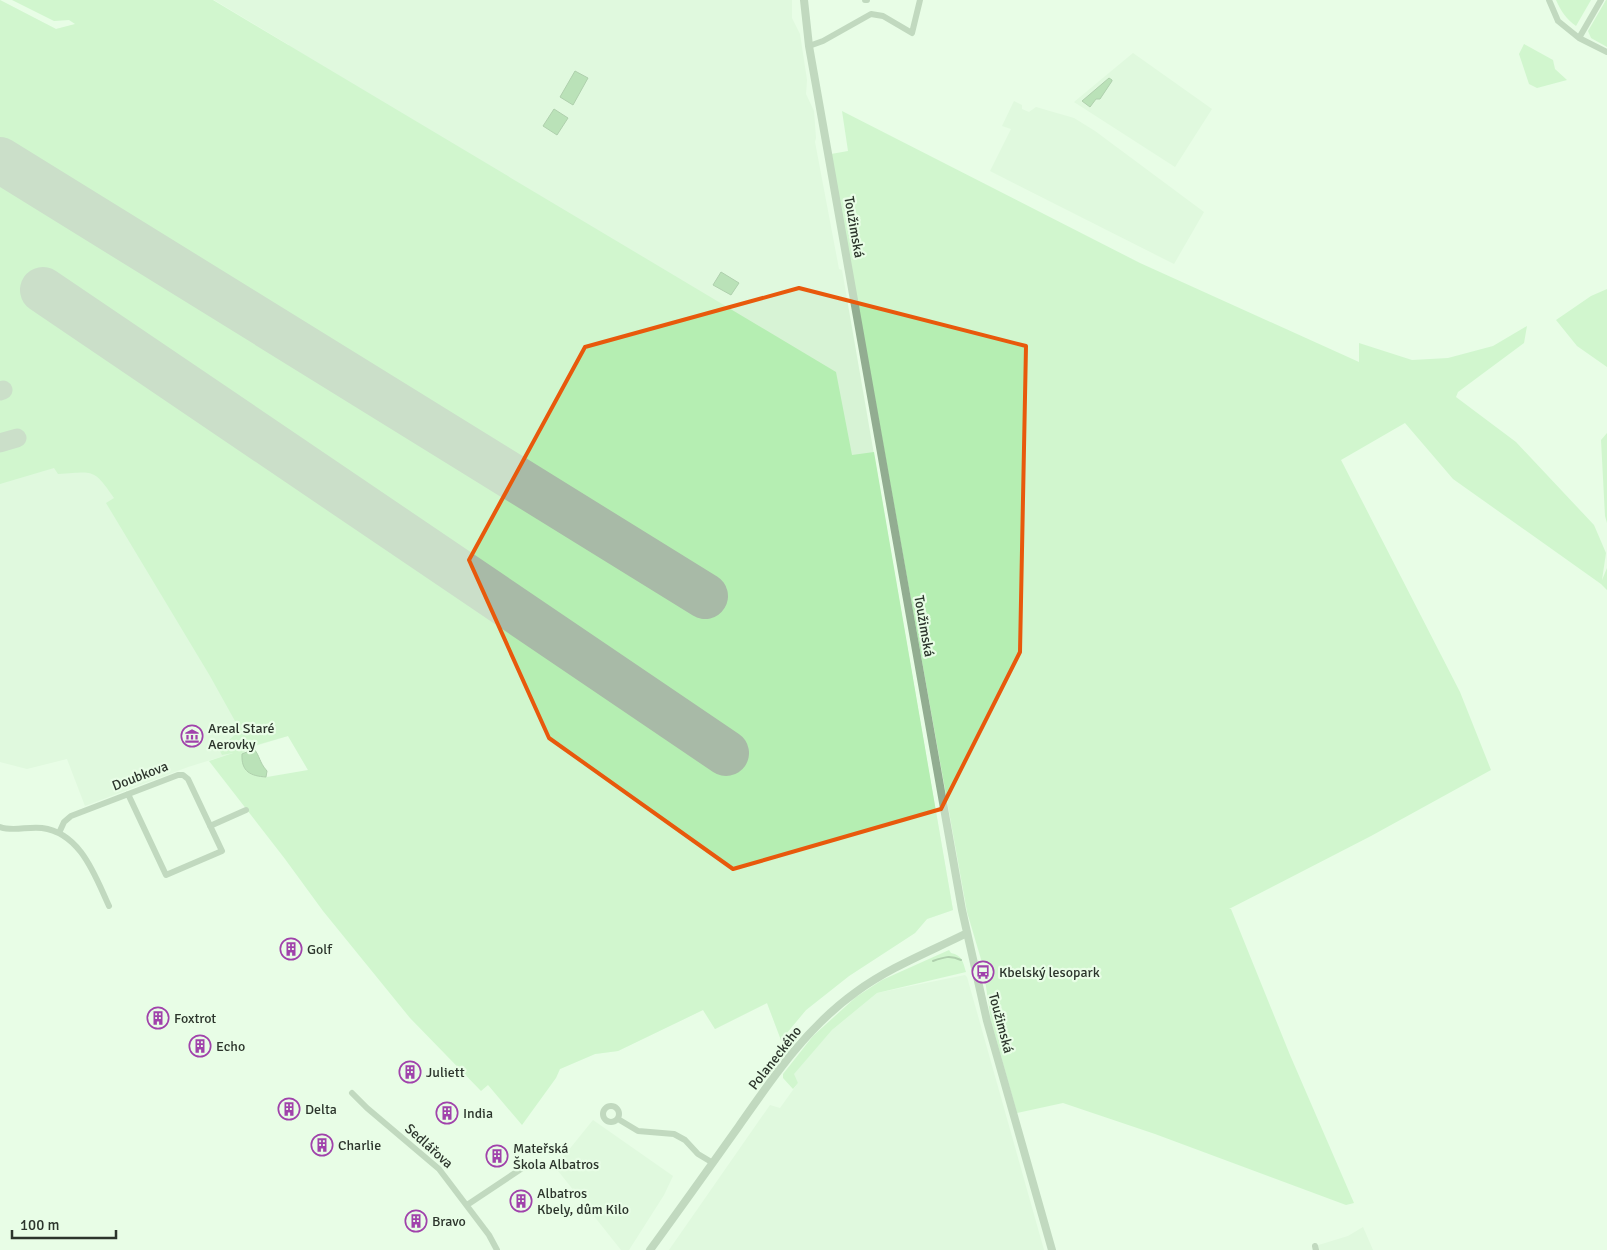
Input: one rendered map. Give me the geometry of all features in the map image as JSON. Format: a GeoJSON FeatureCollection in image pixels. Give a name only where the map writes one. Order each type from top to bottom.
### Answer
{"type":"FeatureCollection","features":[{"type":"Feature","properties":{"kind":"street","name":"Toužimská"},"geometry":{"type":"LineString","coordinates":[[804,0],[809,46],[967,933],[987,1021],[1052,1250]]}},
{"type":"Feature","properties":{"kind":"street"},"geometry":{"type":"LineString","coordinates":[[809,46],[823,41],[871,14],[883,16],[912,33],[920,0]]}},
{"type":"Feature","properties":{"kind":"street"},"geometry":{"type":"LineString","coordinates":[[1549,0],[1558,21],[1579,38],[1607,52]]}},
{"type":"Feature","properties":{"kind":"street"},"geometry":{"type":"LineString","coordinates":[[1579,38],[1600,0]]}},
{"type":"Feature","properties":{"kind":"street","name":"Doubkova"},"geometry":{"type":"LineString","coordinates":[[59,833],[64,822],[71,816],[128,794],[178,775],[183,775],[188,779],[222,852],[166,875],[128,794]]}},
{"type":"Feature","properties":{"kind":"street"},"geometry":{"type":"LineString","coordinates":[[210,826],[246,810]]}},
{"type":"Feature","properties":{"kind":"street"},"geometry":{"type":"LineString","coordinates":[[0,828],[42,828],[59,833],[76,846],[85,857],[110,906]]}},
{"type":"Feature","properties":{"kind":"street","name":"Polaneckého"},"geometry":{"type":"LineString","coordinates":[[650,1250],[784,1064],[811,1031],[834,1009],[873,980],[897,966],[967,933]]}},
{"type":"Feature","properties":{"kind":"street","name":"Sedlářova"},"geometry":{"type":"LineString","coordinates":[[352,1093],[367,1108],[435,1164],[489,1235],[497,1250]]}},
{"type":"Feature","properties":{"kind":"street"},"geometry":{"type":"LineString","coordinates":[[618,1119],[638,1131],[674,1134],[685,1140],[698,1154],[713,1163]]}},
{"type":"Feature","properties":{"kind":"street"},"geometry":{"type":"LineString","coordinates":[[467,1205],[530,1163]]}},
{"type":"Feature","properties":{"kind":"highlighted area"},"geometry":{"type":"Polygon","coordinates":[[[799,288],[1026,346],[1020,652],[941,809],[733,869],[549,738],[469,560],[585,347],[799,288]]]}},
{"type":"Feature","properties":{"kind":"shaded area"},"geometry":{"type":"Polygon","coordinates":[[[0,0],[56,29],[112,16],[274,72],[289,45],[214,0],[792,0],[792,18],[800,34],[807,80],[806,94],[814,111],[815,142],[839,269],[842,270],[953,910],[927,919],[915,933],[849,976],[806,1010],[781,1040],[767,1003],[715,1029],[703,1010],[618,1051],[595,1054],[560,1069],[355,850],[288,736],[188,767],[85,806],[67,759],[27,769],[0,762],[0,0]]]}},
{"type":"Feature","properties":{"kind":"shaded area"},"geometry":{"type":"Polygon","coordinates":[[[0,0],[56,29],[75,24],[69,20],[54,21],[12,0],[213,0],[836,372],[852,455],[874,452],[953,910],[927,919],[915,933],[849,976],[806,1010],[781,1040],[767,1003],[715,1029],[703,1010],[618,1051],[595,1054],[560,1069],[556,1078],[522,1125],[488,1085],[481,1091],[410,1018],[323,911],[209,761],[233,753],[222,755],[219,749],[240,730],[210,676],[106,503],[114,498],[101,481],[96,476],[86,473],[58,474],[54,468],[0,484],[0,0]],[[288,736],[243,749],[245,752],[242,755],[258,776],[267,777],[308,770],[288,736]]]}},
{"type":"Feature","properties":{"kind":"shaded area"},"geometry":{"type":"Polygon","coordinates":[[[1556,0],[1591,0],[1576,26],[1569,21],[1556,0]]]}},
{"type":"Feature","properties":{"kind":"shaded area"},"geometry":{"type":"Polygon","coordinates":[[[1606,0],[1607,47],[1591,38],[1588,31],[1606,0]]]}},
{"type":"Feature","properties":{"kind":"shaded area"},"geometry":{"type":"Polygon","coordinates":[[[1524,44],[1553,60],[1555,69],[1567,80],[1537,88],[1529,84],[1519,54],[1524,44]]]}},
{"type":"Feature","properties":{"kind":"shaded area"},"geometry":{"type":"Polygon","coordinates":[[[1133,53],[1212,109],[1175,167],[1074,102],[1133,53]]]}},
{"type":"Feature","properties":{"kind":"shaded area"},"geometry":{"type":"Polygon","coordinates":[[[575,71],[588,78],[573,105],[560,97],[575,71]]]}},
{"type":"Feature","properties":{"kind":"shaded area"},"geometry":{"type":"Polygon","coordinates":[[[1109,78],[1112,81],[1100,99],[1096,99],[1090,107],[1082,101],[1109,78]]]}},
{"type":"Feature","properties":{"kind":"shaded area"},"geometry":{"type":"Polygon","coordinates":[[[1014,101],[1022,105],[1022,109],[1029,112],[1036,107],[1074,118],[1095,131],[1204,212],[1174,264],[990,171],[1011,129],[1002,126],[1014,101]]]}},
{"type":"Feature","properties":{"kind":"shaded area"},"geometry":{"type":"Polygon","coordinates":[[[554,109],[568,118],[557,135],[543,126],[554,109]]]}},
{"type":"Feature","properties":{"kind":"shaded area"},"geometry":{"type":"Polygon","coordinates":[[[842,111],[1140,263],[1359,362],[1359,343],[1412,360],[1448,358],[1493,346],[1527,326],[1524,343],[1458,392],[1456,397],[1516,442],[1594,525],[1606,553],[1602,580],[1607,568],[1607,590],[1453,479],[1405,423],[1341,460],[1460,692],[1491,770],[1371,836],[1229,909],[1231,909],[1290,1055],[1354,1203],[1346,1205],[1155,1134],[1063,1103],[1017,1113],[991,1021],[983,966],[967,912],[831,154],[848,151],[842,111]]]}},
{"type":"Feature","properties":{"kind":"shaded area"},"geometry":{"type":"Polygon","coordinates":[[[721,272],[739,283],[731,295],[713,285],[721,272]]]}},
{"type":"Feature","properties":{"kind":"shaded area"},"geometry":{"type":"Polygon","coordinates":[[[1607,289],[1607,367],[1577,346],[1556,320],[1591,296],[1607,289]]]}},
{"type":"Feature","properties":{"kind":"shaded area"},"geometry":{"type":"Polygon","coordinates":[[[1607,433],[1607,523],[1601,440],[1607,433]]]}},
{"type":"Feature","properties":{"kind":"shaded area"},"geometry":{"type":"Polygon","coordinates":[[[254,749],[267,771],[266,777],[256,776],[248,772],[243,765],[242,754],[254,749]]]}},
{"type":"Feature","properties":{"kind":"shaded area"},"geometry":{"type":"Polygon","coordinates":[[[949,950],[960,957],[966,972],[877,993],[832,1030],[794,1074],[798,1083],[793,1089],[783,1078],[783,1074],[813,1036],[856,997],[882,980],[949,950]]]}},
{"type":"Feature","properties":{"kind":"shaded area"},"geometry":{"type":"Polygon","coordinates":[[[965,975],[1044,1250],[669,1250],[770,1105],[780,1108],[798,1083],[793,1074],[832,1030],[877,993],[965,975]]]}},
{"type":"Feature","properties":{"kind":"shaded area"},"geometry":{"type":"Polygon","coordinates":[[[593,1120],[673,1176],[664,1195],[629,1250],[621,1250],[555,1167],[593,1120]]]}},
{"type":"Feature","properties":{"kind":"shaded area"},"geometry":{"type":"Polygon","coordinates":[[[1363,1227],[1373,1250],[1312,1250],[1312,1247],[1348,1236],[1363,1227]]]}},
{"type":"Feature","properties":{"kind":"waterway"},"geometry":{"type":"LineString","coordinates":[[933,961],[947,957],[961,960]]}},
{"type":"Feature","properties":{"kind":"taxiway"},"geometry":{"type":"LineString","coordinates":[[0,443],[17,438]]}},
{"type":"Feature","properties":{"kind":"runway"},"geometry":{"type":"LineString","coordinates":[[0,160],[705,596]]}},
{"type":"Feature","properties":{"kind":"runway"},"geometry":{"type":"LineString","coordinates":[[43,290],[726,753]]}},
{"type":"Feature","properties":{"kind":"place","name":"Areal Staré Aerovky"},"geometry":{"type":"Point","coordinates":[192,736]}},
{"type":"Feature","properties":{"kind":"place","name":"Golf"},"geometry":{"type":"Point","coordinates":[291,949]}},
{"type":"Feature","properties":{"kind":"place","name":"Kbelský lesopark"},"geometry":{"type":"Point","coordinates":[983,972]}},
{"type":"Feature","properties":{"kind":"place","name":"Foxtrot"},"geometry":{"type":"Point","coordinates":[158,1018]}},
{"type":"Feature","properties":{"kind":"place","name":"Echo"},"geometry":{"type":"Point","coordinates":[200,1046]}},
{"type":"Feature","properties":{"kind":"place","name":"Juliett"},"geometry":{"type":"Point","coordinates":[410,1072]}},
{"type":"Feature","properties":{"kind":"place","name":"Delta"},"geometry":{"type":"Point","coordinates":[289,1109]}},
{"type":"Feature","properties":{"kind":"place","name":"India"},"geometry":{"type":"Point","coordinates":[447,1113]}},
{"type":"Feature","properties":{"kind":"place","name":"Charlie"},"geometry":{"type":"Point","coordinates":[322,1145]}},
{"type":"Feature","properties":{"kind":"place","name":"Mateřská Škola Albatros"},"geometry":{"type":"Point","coordinates":[497,1156]}},
{"type":"Feature","properties":{"kind":"place","name":"Albatros Kbely, dům Kilo"},"geometry":{"type":"Point","coordinates":[521,1201]}},
{"type":"Feature","properties":{"kind":"place","name":"Bravo"},"geometry":{"type":"Point","coordinates":[416,1221]}}]}
